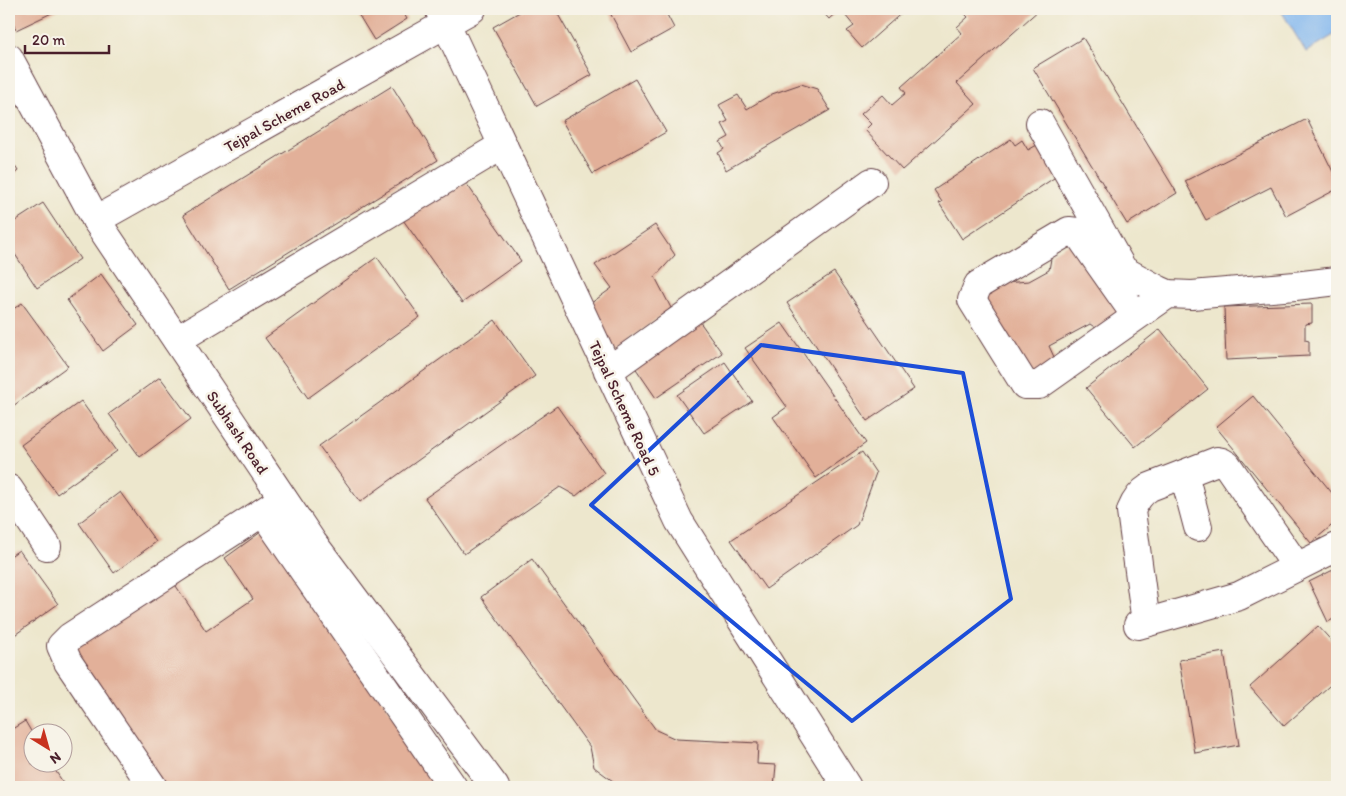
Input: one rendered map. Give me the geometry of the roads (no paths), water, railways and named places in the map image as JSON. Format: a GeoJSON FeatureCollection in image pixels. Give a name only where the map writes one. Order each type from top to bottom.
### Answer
{"type":"FeatureCollection","features":[{"type":"Feature","properties":{"kind":"street","name":"Tejpal Scheme Road"},"geometry":{"type":"LineString","coordinates":[[96,220],[443,16],[472,9]]}},
{"type":"Feature","properties":{"kind":"street","name":"Tejpal Scheme Road 5"},"geometry":{"type":"LineString","coordinates":[[443,16],[679,521],[847,787]]}},
{"type":"Feature","properties":{"kind":"street","name":"Subhash Road"},"geometry":{"type":"LineString","coordinates":[[9,58],[96,220],[177,340],[273,505],[313,542],[495,787]]}},
{"type":"Feature","properties":{"kind":"street"},"geometry":{"type":"LineString","coordinates":[[1040,123],[1103,254],[1136,316]]}},
{"type":"Feature","properties":{"kind":"street"},"geometry":{"type":"LineString","coordinates":[[177,340],[503,145]]}},
{"type":"Feature","properties":{"kind":"street"},"geometry":{"type":"LineString","coordinates":[[608,371],[872,182]]}},
{"type":"Feature","properties":{"kind":"street"},"geometry":{"type":"LineString","coordinates":[[1168,294],[1039,385],[1025,385],[972,300],[978,285],[1069,231],[1078,232],[1123,270],[1168,294],[1219,293],[1337,281]]}},
{"type":"Feature","properties":{"kind":"street"},"geometry":{"type":"LineString","coordinates":[[1297,567],[1227,465],[1222,462],[1217,461],[1146,489],[1135,501],[1131,511],[1142,624],[1239,596],[1297,567],[1337,547]]}},
{"type":"Feature","properties":{"kind":"street"},"geometry":{"type":"LineString","coordinates":[[1184,474],[1198,526]]}},
{"type":"Feature","properties":{"kind":"street"},"geometry":{"type":"LineString","coordinates":[[9,489],[47,546]]}},
{"type":"Feature","properties":{"kind":"street"},"geometry":{"type":"LineString","coordinates":[[153,787],[68,662],[61,646],[70,637],[273,505],[452,787]]}},
{"type":"Feature","properties":{"kind":"water"},"geometry":{"type":"Polygon","coordinates":[[[1280,9],[1337,9],[1337,33],[1306,52],[1280,9]]]}}]}
